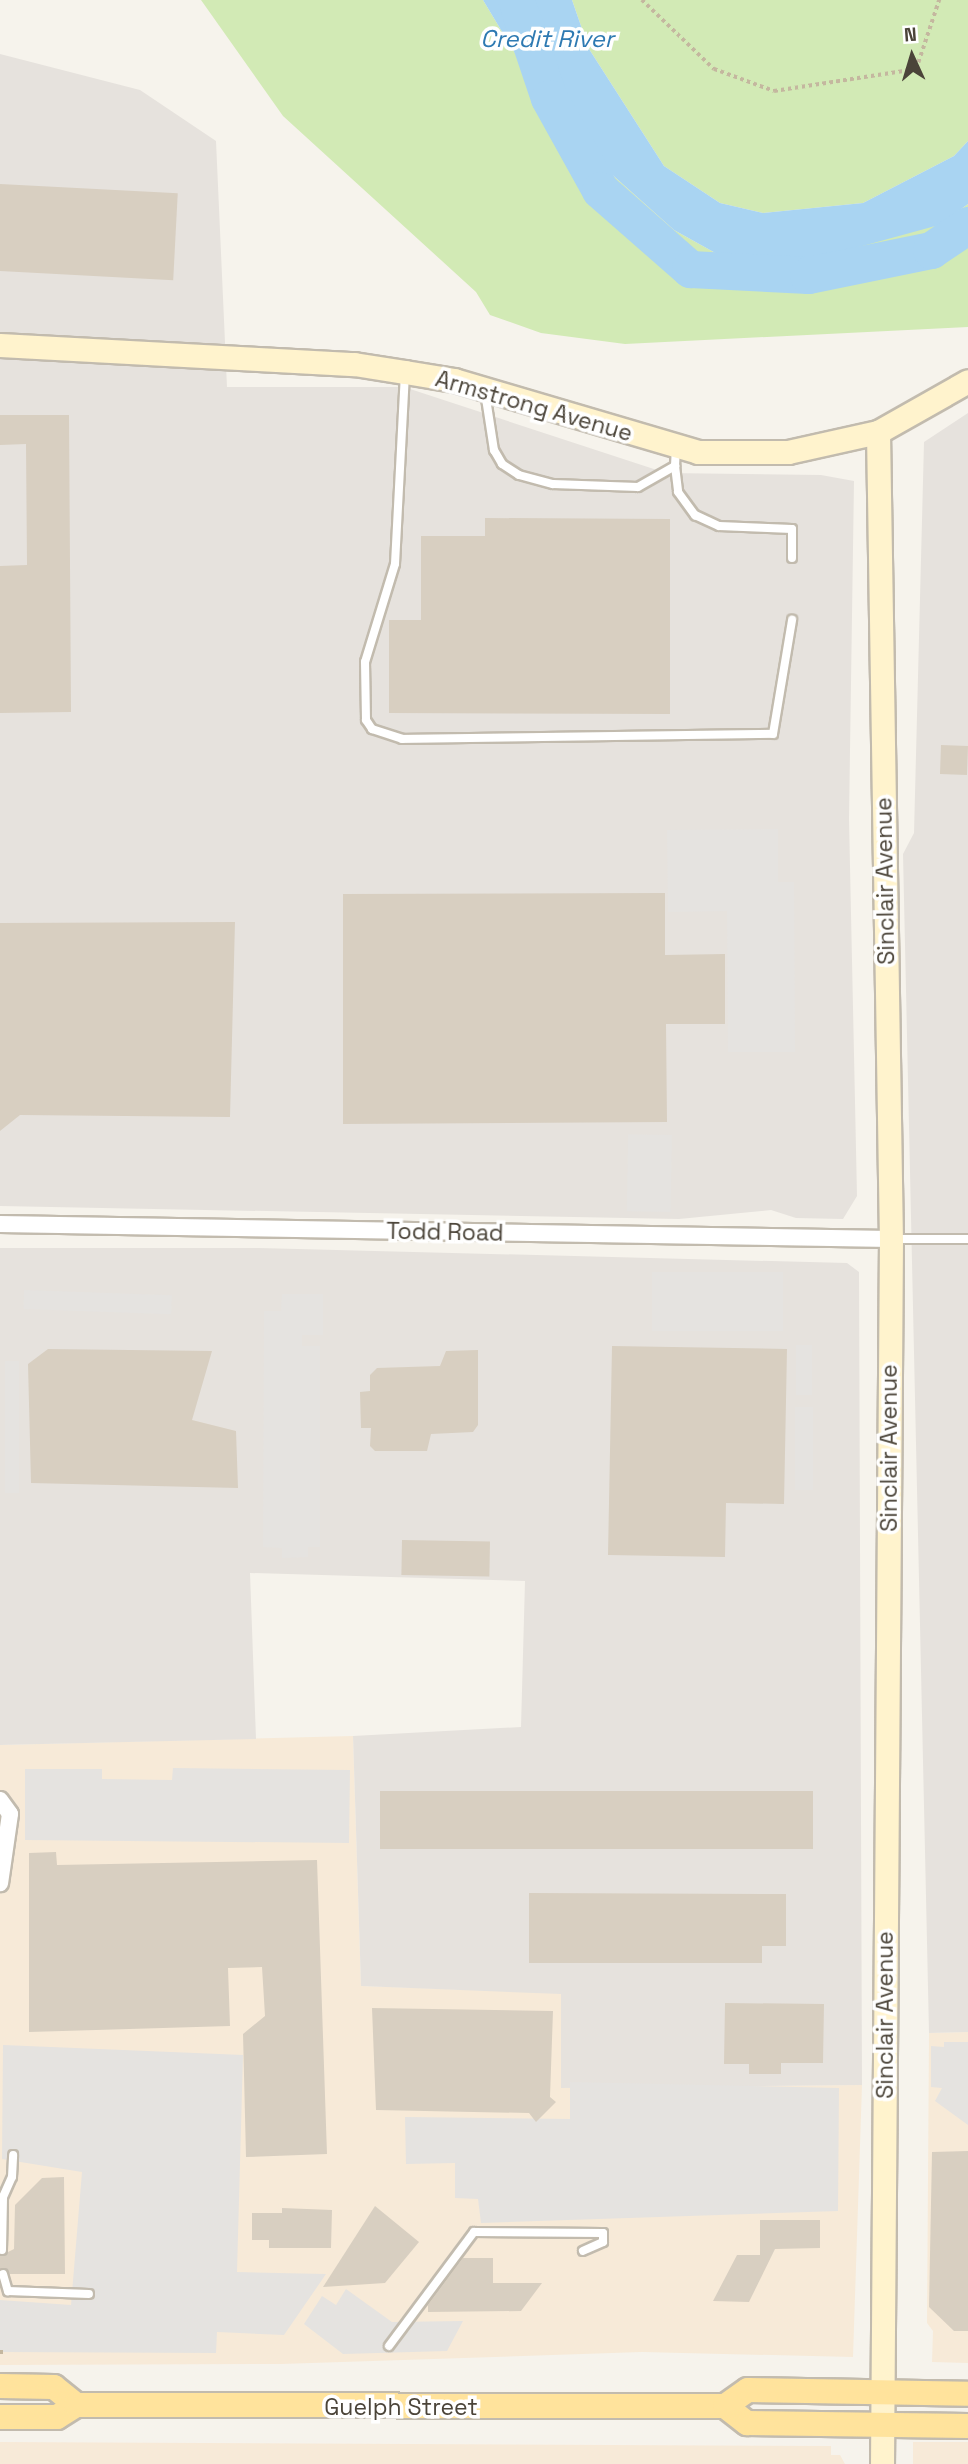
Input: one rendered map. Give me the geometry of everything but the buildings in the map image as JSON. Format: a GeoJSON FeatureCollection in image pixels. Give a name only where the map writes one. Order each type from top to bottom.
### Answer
{"type":"FeatureCollection","features":[{"type":"Feature","properties":{"kind":"main road"},"geometry":{"type":"LineString","coordinates":[[0,2386],[54,2387],[76,2405]]}},
{"type":"Feature","properties":{"kind":"main road","name":"Guelph Street"},"geometry":{"type":"LineString","coordinates":[[0,2417],[57,2417],[76,2405],[725,2406],[748,2390],[968,2394]]}},
{"type":"Feature","properties":{"kind":"main road"},"geometry":{"type":"LineString","coordinates":[[725,2406],[747,2423],[883,2427],[968,2426]]}},
{"type":"Feature","properties":{"kind":"street","name":"Armstrong Avenue"},"geometry":{"type":"LineString","coordinates":[[0,345],[354,364],[405,372],[485,389],[675,456],[698,452],[788,452],[878,432],[968,381]]}},
{"type":"Feature","properties":{"kind":"street","name":"Sinclair Avenue"},"geometry":{"type":"LineString","coordinates":[[878,432],[891,1239],[882,2464]]}},
{"type":"Feature","properties":{"kind":"street","name":"Todd Road"},"geometry":{"type":"LineString","coordinates":[[0,1224],[891,1239]]}},
{"type":"Feature","properties":{"kind":"street"},"geometry":{"type":"LineString","coordinates":[[0,1800],[10,1814],[0,1883]]}},
{"type":"Feature","properties":{"kind":"lane"},"geometry":{"type":"LineString","coordinates":[[405,372],[395,564],[365,662],[366,720],[372,729],[402,739],[773,734],[792,620]]}},
{"type":"Feature","properties":{"kind":"lane"},"geometry":{"type":"LineString","coordinates":[[485,389],[494,450],[502,464],[519,475],[553,484],[638,487],[675,456]]}},
{"type":"Feature","properties":{"kind":"lane"},"geometry":{"type":"LineString","coordinates":[[675,456],[678,492],[695,515],[719,526],[792,529],[792,558]]}},
{"type":"Feature","properties":{"kind":"lane"},"geometry":{"type":"LineString","coordinates":[[891,1239],[968,1239]]}},
{"type":"Feature","properties":{"kind":"lane"},"geometry":{"type":"LineString","coordinates":[[2,2250],[3,2197],[12,2177],[13,2155]]}},
{"type":"Feature","properties":{"kind":"lane"},"geometry":{"type":"LineString","coordinates":[[389,2346],[474,2232],[603,2233],[603,2242],[583,2251]]}},
{"type":"Feature","properties":{"kind":"lane"},"geometry":{"type":"LineString","coordinates":[[3,2274],[8,2291],[89,2294]]}},
{"type":"Feature","properties":{"kind":"path"},"geometry":{"type":"LineString","coordinates":[[642,0],[714,69],[774,91],[916,69],[939,0]]}},
{"type":"Feature","properties":{"kind":"shaded area"},"geometry":{"type":"Polygon","coordinates":[[[0,54],[140,90],[216,141],[227,387],[404,387],[666,473],[821,475],[854,481],[849,819],[857,1196],[843,1219],[796,1218],[771,1210],[679,1219],[0,1206],[0,54]]]}},
{"type":"Feature","properties":{"kind":"shaded area"},"geometry":{"type":"Polygon","coordinates":[[[968,413],[968,2032],[929,2033],[903,854],[914,833],[924,442],[968,413]]]}},
{"type":"Feature","properties":{"kind":"shaded area"},"geometry":{"type":"Polygon","coordinates":[[[778,829],[778,882],[794,882],[795,1052],[728,1052],[727,911],[668,912],[667,830],[778,829]]]}},
{"type":"Feature","properties":{"kind":"shaded area"},"geometry":{"type":"Polygon","coordinates":[[[628,1134],[672,1135],[671,1212],[627,1211],[628,1134]]]}},
{"type":"Feature","properties":{"kind":"shaded area"},"geometry":{"type":"Polygon","coordinates":[[[0,1248],[259,1248],[847,1263],[859,1272],[862,2085],[561,2088],[561,1994],[361,1986],[353,1736],[521,1727],[525,1581],[250,1573],[256,1739],[0,1745],[0,1248]]]}},
{"type":"Feature","properties":{"kind":"shaded area"},"geometry":{"type":"Polygon","coordinates":[[[652,1272],[783,1272],[783,1331],[652,1331],[652,1272]]]}},
{"type":"Feature","properties":{"kind":"shaded area"},"geometry":{"type":"Polygon","coordinates":[[[24,1290],[172,1295],[171,1314],[23,1309],[24,1290]]]}},
{"type":"Feature","properties":{"kind":"shaded area"},"geometry":{"type":"Polygon","coordinates":[[[282,1294],[323,1294],[323,1335],[302,1335],[302,1346],[320,1346],[320,1547],[308,1547],[308,1557],[282,1558],[282,1548],[263,1547],[264,1311],[281,1311],[282,1294]]]}},
{"type":"Feature","properties":{"kind":"shaded area"},"geometry":{"type":"Polygon","coordinates":[[[796,1345],[812,1345],[812,1395],[796,1395],[796,1345]]]}},
{"type":"Feature","properties":{"kind":"shaded area"},"geometry":{"type":"Polygon","coordinates":[[[5,1361],[19,1361],[19,1493],[5,1493],[5,1361]]]}},
{"type":"Feature","properties":{"kind":"shaded area"},"geometry":{"type":"Polygon","coordinates":[[[795,1407],[813,1407],[813,1490],[795,1490],[795,1407]]]}},
{"type":"Feature","properties":{"kind":"shaded area"},"geometry":{"type":"Polygon","coordinates":[[[353,1736],[361,1986],[561,1993],[561,2088],[862,2085],[853,2357],[642,2352],[281,2364],[0,2365],[0,1745],[353,1736]]]}},
{"type":"Feature","properties":{"kind":"shaded area"},"geometry":{"type":"Polygon","coordinates":[[[173,1768],[350,1770],[349,1843],[25,1840],[25,1769],[102,1769],[102,1779],[172,1780],[173,1768]]]}},
{"type":"Feature","properties":{"kind":"shaded area"},"geometry":{"type":"Polygon","coordinates":[[[968,2032],[968,2363],[932,2362],[933,2331],[927,2323],[929,2033],[968,2032]]]}},
{"type":"Feature","properties":{"kind":"shaded area"},"geometry":{"type":"Polygon","coordinates":[[[944,2042],[968,2042],[968,2125],[935,2101],[942,2088],[931,2087],[931,2046],[944,2047],[944,2042]]]}},
{"type":"Feature","properties":{"kind":"shaded area"},"geometry":{"type":"Polygon","coordinates":[[[3,2045],[243,2055],[237,2272],[326,2274],[284,2335],[217,2332],[216,2353],[0,2352],[0,2300],[71,2305],[82,2172],[2,2159],[3,2045]]]}},
{"type":"Feature","properties":{"kind":"shaded area"},"geometry":{"type":"Polygon","coordinates":[[[570,2082],[839,2088],[838,2211],[481,2223],[478,2199],[455,2198],[455,2163],[406,2164],[405,2117],[570,2119],[570,2082]]]}},
{"type":"Feature","properties":{"kind":"shaded area"},"geometry":{"type":"Polygon","coordinates":[[[346,2289],[392,2322],[463,2321],[447,2351],[343,2354],[304,2324],[322,2296],[336,2305],[346,2289]]]}},
{"type":"Feature","properties":{"kind":"shaded area"},"geometry":{"type":"Polygon","coordinates":[[[0,2442],[831,2446],[831,2455],[840,2455],[845,2464],[0,2464],[0,2442]]]}},
{"type":"Feature","properties":{"kind":"shaded area"},"geometry":{"type":"Polygon","coordinates":[[[913,2442],[968,2442],[968,2464],[913,2464],[913,2442]]]}},
{"type":"Feature","properties":{"kind":"green space"},"geometry":{"type":"Polygon","coordinates":[[[201,0],[483,0],[560,128],[674,230],[737,265],[939,225],[968,204],[968,327],[625,344],[541,333],[490,315],[476,292],[283,116],[201,0]]]}},
{"type":"Feature","properties":{"kind":"green space"},"geometry":{"type":"Polygon","coordinates":[[[572,0],[968,0],[968,141],[954,156],[863,203],[763,213],[720,203],[664,166],[589,49],[572,0]]]}},
{"type":"Feature","properties":{"kind":"water","name":"Credit River"},"geometry":{"type":"Polygon","coordinates":[[[483,0],[572,0],[589,49],[664,166],[720,203],[763,213],[863,203],[954,156],[968,141],[968,204],[939,225],[793,265],[737,265],[674,230],[560,128],[483,0]]]}},
{"type":"Feature","properties":{"kind":"waterway","name":"Credit River"},"geometry":{"type":"LineString","coordinates":[[516,0],[549,98],[600,190],[690,269],[808,275],[931,250],[968,225]]}}]}
